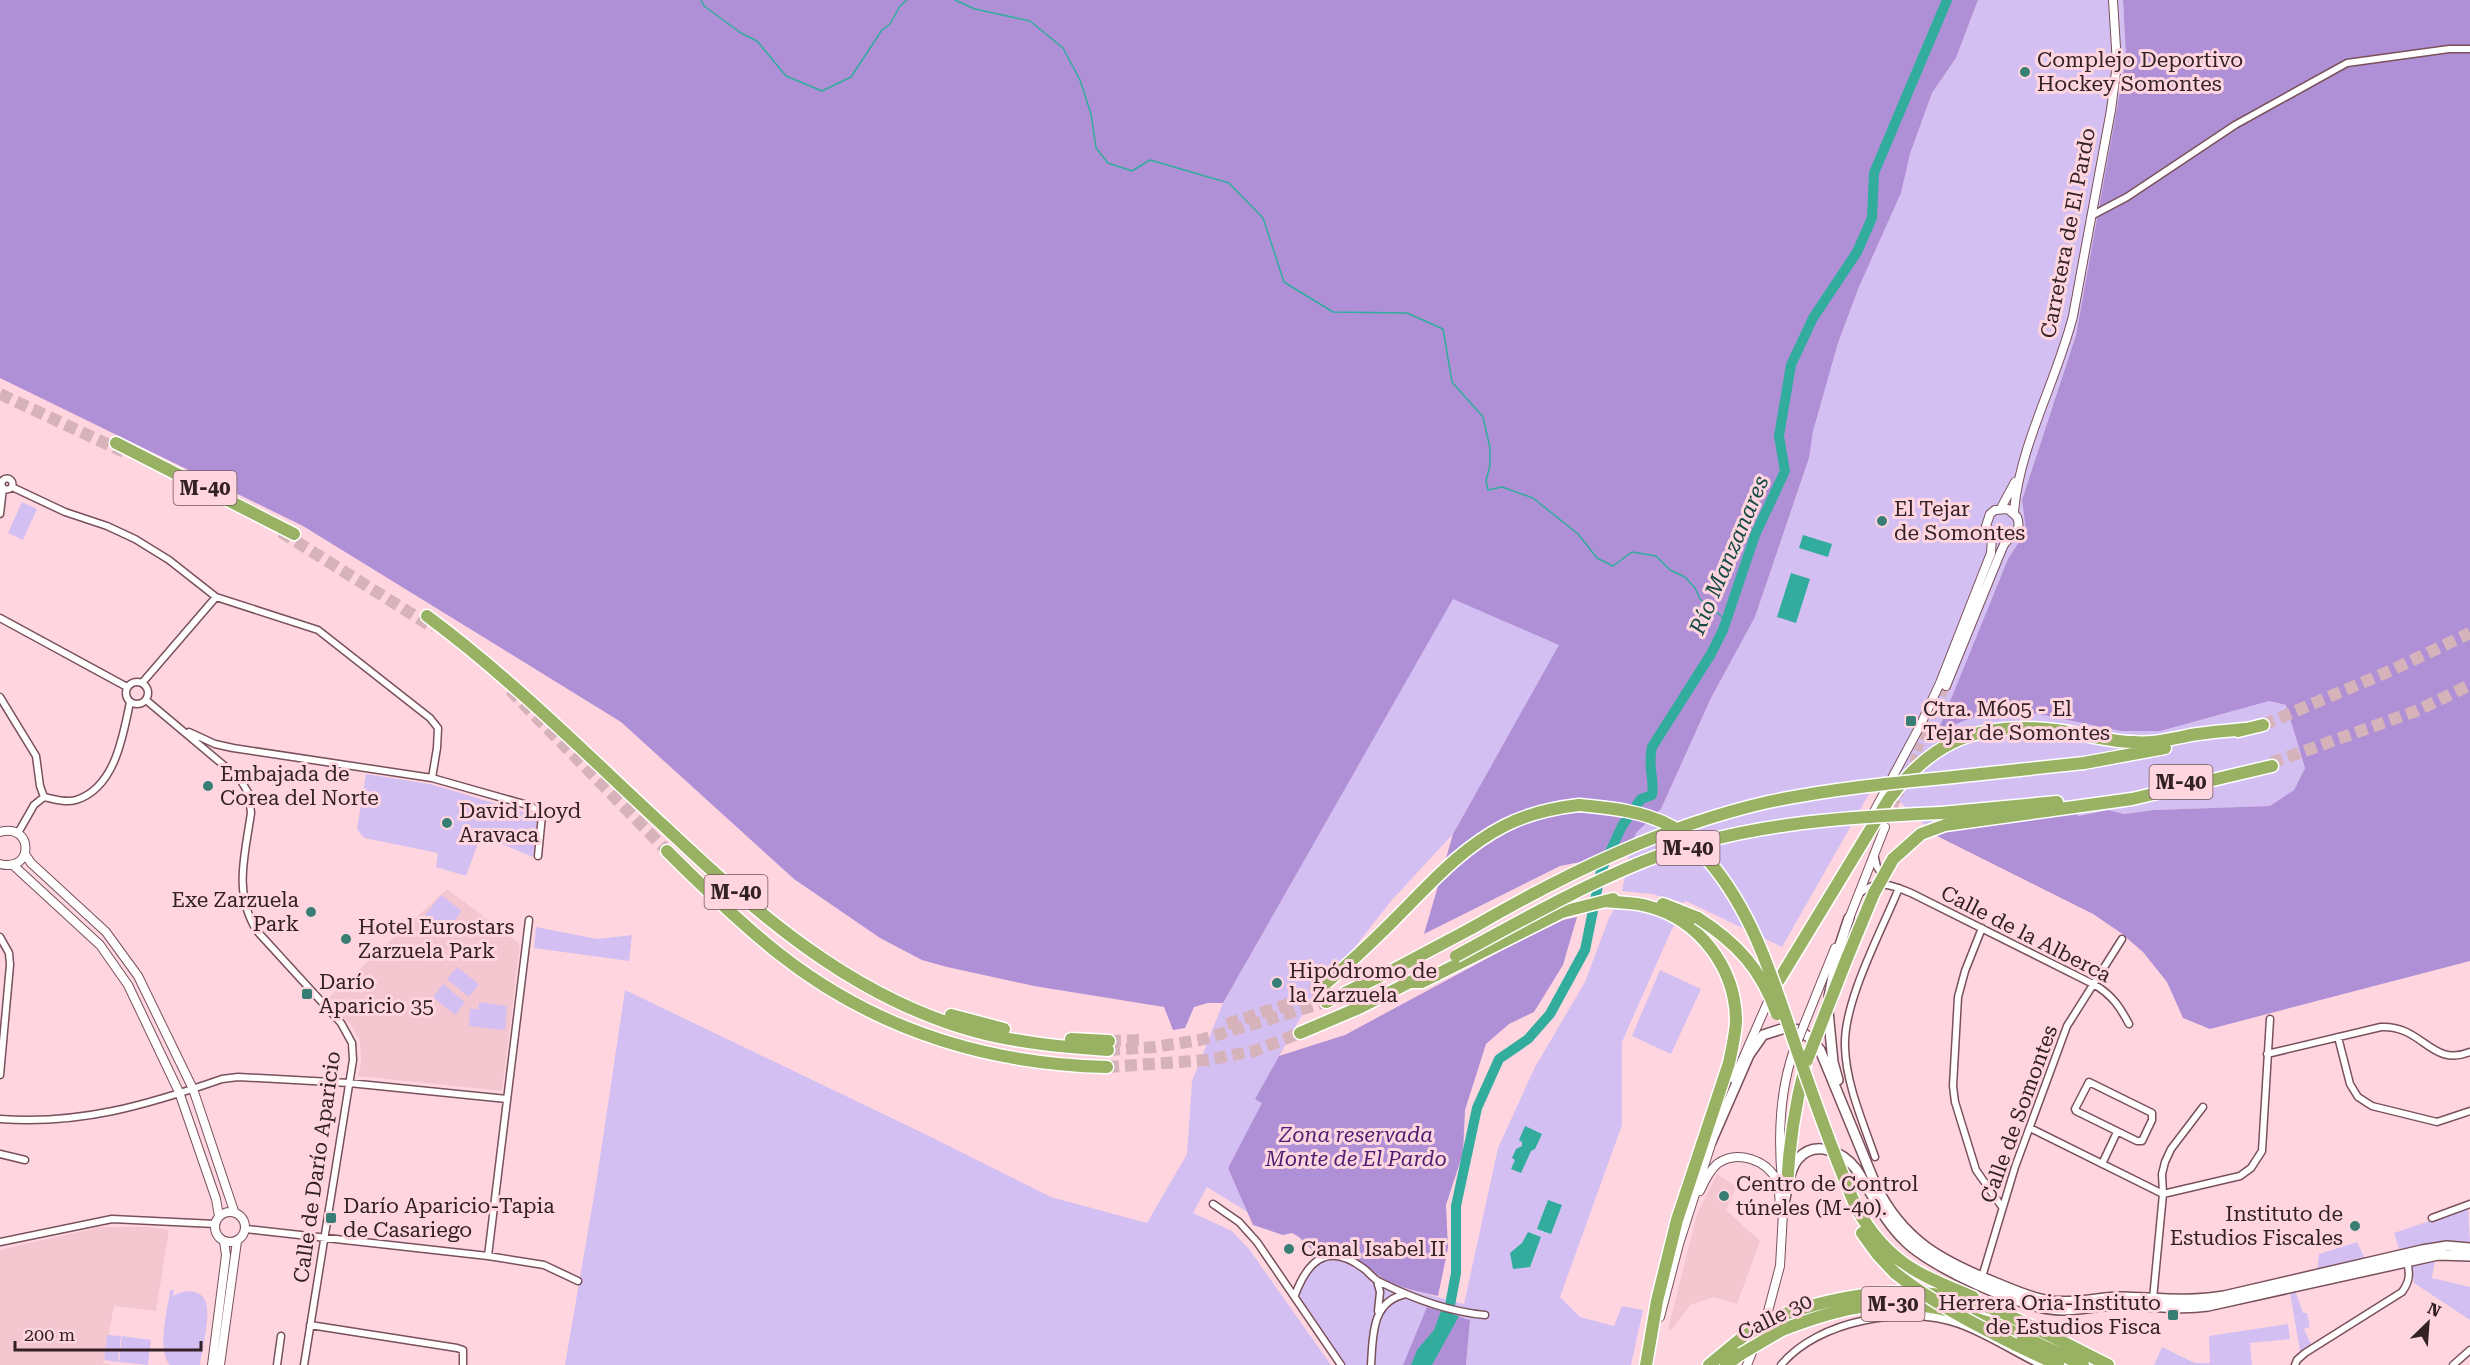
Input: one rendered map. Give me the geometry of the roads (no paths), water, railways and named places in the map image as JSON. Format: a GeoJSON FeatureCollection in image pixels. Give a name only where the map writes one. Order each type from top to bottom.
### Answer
{"type":"FeatureCollection","features":[{"type":"Feature","properties":{"kind":"highway","name":"M-40"},"geometry":{"type":"LineString","coordinates":[[116,443],[294,534]]}},
{"type":"Feature","properties":{"kind":"highway","name":"M-40"},"geometry":{"type":"LineString","coordinates":[[427,616],[503,675],[706,865],[806,948],[880,994],[974,1031],[1059,1047],[1109,1045]]}},
{"type":"Feature","properties":{"kind":"highway","name":"M-40"},"geometry":{"type":"LineString","coordinates":[[1326,1002],[1393,970],[1577,870],[1642,843],[1710,819],[1768,802],[1824,792],[2084,764],[2158,750],[2263,725]]}},
{"type":"Feature","properties":{"kind":"highway"},"geometry":{"type":"LineString","coordinates":[[1779,980],[1888,799],[1905,776],[1948,744],[1974,733],[2005,727],[2056,730],[2113,741],[2152,743],[2193,735],[2246,729]]}},
{"type":"Feature","properties":{"kind":"highway","name":"M-40"},"geometry":{"type":"LineString","coordinates":[[1300,1033],[1459,959],[1589,885],[1645,861],[1699,845],[1770,828],[1816,821],[1941,813],[2091,799],[2271,765],[2132,799],[1945,825],[1921,834],[1901,849],[1874,893],[1807,1060],[1793,1110],[1786,1193]]}},
{"type":"Feature","properties":{"kind":"highway"},"geometry":{"type":"LineString","coordinates":[[1320,988],[1356,958],[1457,857],[1504,826],[1532,814],[1579,805],[1622,810],[1648,816],[1673,827],[1689,839],[1731,889],[1762,949],[1853,1210],[1878,1255],[1895,1274],[1940,1305],[2058,1365]]}},
{"type":"Feature","properties":{"kind":"highway","name":"M-40"},"geometry":{"type":"LineString","coordinates":[[667,851],[739,920],[779,954],[824,986],[871,1012],[921,1034],[967,1049],[1029,1062],[1107,1067]]}},
{"type":"Feature","properties":{"kind":"highway"},"geometry":{"type":"LineString","coordinates":[[1459,959],[1563,912],[1606,901],[1632,899],[1673,907],[1698,918],[1737,946],[1751,965],[1775,1008],[1840,1191],[1853,1210],[1888,1252],[1907,1267],[1976,1298],[1995,1310]]}},
{"type":"Feature","properties":{"kind":"highway"},"geometry":{"type":"LineString","coordinates":[[1606,901],[1649,906],[1669,913],[1690,926],[1705,940],[1725,970],[1735,1006],[1735,1038],[1729,1063],[1677,1220],[1657,1301],[1647,1365]]}},
{"type":"Feature","properties":{"kind":"highway","name":"Calle 30"},"geometry":{"type":"LineString","coordinates":[[1708,1365],[1744,1336],[1785,1314],[1822,1301],[1858,1295],[1915,1292],[1974,1303],[1995,1310],[2108,1365]]}},
{"type":"Feature","properties":{"kind":"highway","name":"Calle 30"},"geometry":{"type":"LineString","coordinates":[[1726,1365],[1744,1359],[1782,1330],[1824,1314],[1864,1306],[1917,1305],[1947,1310],[2005,1328],[2083,1365]]}},
{"type":"Feature","properties":{"kind":"main road"},"geometry":{"type":"LineString","coordinates":[[1849,918],[1830,984],[1828,1009],[1833,1062],[1855,1134]]}},
{"type":"Feature","properties":{"kind":"main road"},"geometry":{"type":"LineString","coordinates":[[1711,1142],[1753,1047],[1763,1035],[1785,1028],[1799,1030],[1815,1043],[1880,1195],[1904,1228],[1936,1256],[2035,1298],[2072,1302],[2114,1297],[2186,1300],[2213,1298],[2422,1250],[2447,1246],[2470,1248]]}},
{"type":"Feature","properties":{"kind":"main road"},"geometry":{"type":"LineString","coordinates":[[1786,1193],[1797,1160],[1813,1150],[1837,1152],[1851,1162],[1892,1227],[1921,1255],[1961,1277],[2025,1303],[2053,1310],[2119,1305],[2173,1308],[2208,1306],[2408,1261],[2448,1254],[2470,1256]]}},
{"type":"Feature","properties":{"kind":"street","name":"Carretera de El Pardo"},"geometry":{"type":"LineString","coordinates":[[2014,512],[2016,489],[2022,467],[2067,339],[2091,216],[2111,110],[2117,64],[2113,0]]}},
{"type":"Feature","properties":{"kind":"street"},"geometry":{"type":"LineString","coordinates":[[2091,216],[2127,197],[2235,125],[2347,63],[2449,49],[2470,49]]}},
{"type":"Feature","properties":{"kind":"street","name":"Carretera de El Pardo"},"geometry":{"type":"LineString","coordinates":[[2001,508],[2022,467]]}},
{"type":"Feature","properties":{"kind":"street"},"geometry":{"type":"LineString","coordinates":[[0,514],[2,483],[6,479],[12,482],[12,487],[65,512],[107,526],[135,539],[169,560],[216,597],[318,630],[430,718],[438,728],[432,778]]}},
{"type":"Feature","properties":{"kind":"street"},"geometry":{"type":"LineString","coordinates":[[1647,1365],[1711,1142],[1743,1057],[1779,980],[1920,726],[1991,553],[1992,537],[1986,526],[1987,520],[1995,510],[2001,508],[2014,512],[2019,529],[2007,541],[1946,686]]}},
{"type":"Feature","properties":{"kind":"street"},"geometry":{"type":"LineString","coordinates":[[1992,537],[2007,541]]}},
{"type":"Feature","properties":{"kind":"street"},"geometry":{"type":"LineString","coordinates":[[142,683],[216,597]]}},
{"type":"Feature","properties":{"kind":"street"},"geometry":{"type":"LineString","coordinates":[[0,618],[127,687]]}},
{"type":"Feature","properties":{"kind":"street"},"geometry":{"type":"LineString","coordinates":[[44,797],[63,801],[77,800],[108,772],[118,756],[130,702],[125,694],[127,687],[135,682],[142,683],[148,692],[146,699],[140,704],[130,702]]}},
{"type":"Feature","properties":{"kind":"street"},"geometry":{"type":"LineString","coordinates":[[0,697],[36,756],[40,786],[44,797]]}},
{"type":"Feature","properties":{"kind":"street","name":"Calle de Darío Aparicio"},"geometry":{"type":"LineString","coordinates":[[146,699],[240,779],[251,803],[242,888],[249,918],[349,1034],[354,1050],[304,1365]]}},
{"type":"Feature","properties":{"kind":"street"},"geometry":{"type":"LineString","coordinates":[[186,731],[224,746],[432,778],[531,806],[539,811],[543,819],[538,856]]}},
{"type":"Feature","properties":{"kind":"street"},"geometry":{"type":"LineString","coordinates":[[208,753],[215,744]]}},
{"type":"Feature","properties":{"kind":"street"},"geometry":{"type":"LineString","coordinates":[[216,759],[224,746]]}},
{"type":"Feature","properties":{"kind":"street"},"geometry":{"type":"LineString","coordinates":[[18,833],[34,805],[44,797]]}},
{"type":"Feature","properties":{"kind":"street"},"geometry":{"type":"LineString","coordinates":[[1744,1359],[1774,1292],[1780,1266],[1786,1193],[1782,1177],[1782,1119],[1788,1075],[1797,1040],[1885,827]]}},
{"type":"Feature","properties":{"kind":"street"},"geometry":{"type":"LineString","coordinates":[[2,830],[18,833],[25,842],[25,854],[31,863],[106,932],[138,976],[192,1089],[234,1211],[244,1220],[246,1229]]}},
{"type":"Feature","properties":{"kind":"street"},"geometry":{"type":"LineString","coordinates":[[1874,853],[1877,867],[1884,877],[1898,888]]}},
{"type":"Feature","properties":{"kind":"street"},"geometry":{"type":"LineString","coordinates":[[0,864],[13,865],[25,854]]}},
{"type":"Feature","properties":{"kind":"street"},"geometry":{"type":"LineString","coordinates":[[13,865],[80,925],[117,966],[179,1092],[216,1199],[219,1216]]}},
{"type":"Feature","properties":{"kind":"street"},"geometry":{"type":"LineString","coordinates":[[1858,894],[1880,883],[1898,888]]}},
{"type":"Feature","properties":{"kind":"street"},"geometry":{"type":"LineString","coordinates":[[1875,1157],[1849,1077],[1845,1047],[1847,1012],[1898,888]]}},
{"type":"Feature","properties":{"kind":"street","name":"Calle de la Alberca"},"geometry":{"type":"LineString","coordinates":[[1898,888],[2095,985],[2108,993],[2120,1006],[2129,1024]]}},
{"type":"Feature","properties":{"kind":"street"},"geometry":{"type":"LineString","coordinates":[[488,1256],[529,920]]}},
{"type":"Feature","properties":{"kind":"street"},"geometry":{"type":"LineString","coordinates":[[1982,928],[1958,997],[1953,1086],[1955,1102],[1976,1170],[2002,1207]]}},
{"type":"Feature","properties":{"kind":"street"},"geometry":{"type":"LineString","coordinates":[[0,937],[9,953],[10,965],[0,1076]]}},
{"type":"Feature","properties":{"kind":"street","name":"Calle de Somontes"},"geometry":{"type":"LineString","coordinates":[[1982,1277],[2002,1207],[2067,1026],[2122,939]]}},
{"type":"Feature","properties":{"kind":"street"},"geometry":{"type":"LineString","coordinates":[[2030,1128],[2163,1194],[2240,1176],[2258,1160],[2262,1151],[2266,1054],[2270,1019]]}},
{"type":"Feature","properties":{"kind":"street"},"geometry":{"type":"LineString","coordinates":[[2266,1054],[2392,1027],[2412,1033],[2438,1052],[2458,1056],[2470,1052]]}},
{"type":"Feature","properties":{"kind":"street"},"geometry":{"type":"LineString","coordinates":[[2338,1037],[2350,1084],[2358,1097],[2372,1106],[2437,1122],[2470,1111]]}},
{"type":"Feature","properties":{"kind":"street"},"geometry":{"type":"LineString","coordinates":[[0,1119],[34,1122],[100,1115],[222,1079],[238,1077],[349,1083],[507,1099]]}},
{"type":"Feature","properties":{"kind":"street"},"geometry":{"type":"LineString","coordinates":[[2089,1082],[2153,1116],[2141,1141],[2118,1132],[2076,1111],[2089,1082]]}},
{"type":"Feature","properties":{"kind":"street"},"geometry":{"type":"LineString","coordinates":[[2153,1299],[2163,1194],[2162,1174],[2165,1162],[2171,1149],[2203,1107]]}},
{"type":"Feature","properties":{"kind":"street"},"geometry":{"type":"LineString","coordinates":[[2102,1164],[2118,1132]]}},
{"type":"Feature","properties":{"kind":"street"},"geometry":{"type":"LineString","coordinates":[[0,1154],[25,1160]]}},
{"type":"Feature","properties":{"kind":"street"},"geometry":{"type":"LineString","coordinates":[[1688,1217],[1706,1179],[1716,1165],[1725,1160],[1747,1158],[1757,1160],[1771,1170],[1778,1183],[1782,1231]]}},
{"type":"Feature","properties":{"kind":"street"},"geometry":{"type":"LineString","coordinates":[[1213,1204],[1239,1222],[1295,1296],[1341,1365]]}},
{"type":"Feature","properties":{"kind":"street"},"geometry":{"type":"LineString","coordinates":[[2432,1218],[2470,1204]]}},
{"type":"Feature","properties":{"kind":"street"},"geometry":{"type":"LineString","coordinates":[[234,1211],[225,1212],[219,1216],[215,1224],[216,1233],[224,1240],[237,1240]]}},
{"type":"Feature","properties":{"kind":"street"},"geometry":{"type":"LineString","coordinates":[[0,1242],[112,1219],[215,1224]]}},
{"type":"Feature","properties":{"kind":"street"},"geometry":{"type":"LineString","coordinates":[[246,1229],[544,1264],[578,1281]]}},
{"type":"Feature","properties":{"kind":"street"},"geometry":{"type":"LineString","coordinates":[[220,1365],[237,1240],[246,1229]]}},
{"type":"Feature","properties":{"kind":"street"},"geometry":{"type":"LineString","coordinates":[[212,1365],[226,1255],[224,1240]]}},
{"type":"Feature","properties":{"kind":"street"},"geometry":{"type":"LineString","coordinates":[[1295,1296],[1306,1269],[1316,1261],[1335,1256],[1348,1258],[1377,1281],[1406,1294],[1468,1313],[1485,1315]]}},
{"type":"Feature","properties":{"kind":"street"},"geometry":{"type":"LineString","coordinates":[[2295,1365],[2305,1353],[2402,1292],[2408,1284],[2410,1274],[2408,1261]]}},
{"type":"Feature","properties":{"kind":"street"},"geometry":{"type":"LineString","coordinates":[[1371,1365],[1374,1325],[1380,1292],[1377,1281]]}},
{"type":"Feature","properties":{"kind":"street"},"geometry":{"type":"LineString","coordinates":[[1378,1312],[1389,1299],[1406,1294]]}},
{"type":"Feature","properties":{"kind":"street"},"geometry":{"type":"LineString","coordinates":[[1781,1365],[1789,1356],[1822,1333],[1865,1320],[1911,1316],[1958,1324],[2041,1365]]}},
{"type":"Feature","properties":{"kind":"street"},"geometry":{"type":"LineString","coordinates":[[310,1325],[457,1348],[464,1350],[463,1365]]}},
{"type":"Feature","properties":{"kind":"street"},"geometry":{"type":"LineString","coordinates":[[277,1365],[281,1336]]}},
{"type":"Feature","properties":{"kind":"street"},"geometry":{"type":"LineString","coordinates":[[2453,1365],[2469,1351]]}},
{"type":"Feature","properties":{"kind":"waterway"},"geometry":{"type":"LineString","coordinates":[[701,0],[704,6],[741,33],[757,41],[786,76],[822,91],[851,77],[882,30],[890,24],[900,6],[907,0]]}},
{"type":"Feature","properties":{"kind":"waterway"},"geometry":{"type":"LineString","coordinates":[[955,0],[975,9],[1030,21],[1063,48],[1080,80],[1091,114],[1096,148],[1108,163],[1132,171],[1150,160],[1229,183],[1263,218],[1284,282],[1333,312],[1407,313],[1443,329],[1452,382],[1483,417],[1490,448],[1490,465],[1486,481],[1488,490],[1502,487],[1533,498],[1578,534],[1597,558],[1613,566],[1632,552],[1656,556],[1670,570],[1685,577],[1695,588],[1700,599],[1726,620]]}},
{"type":"Feature","properties":{"kind":"waterway","name":"Río Manzanares"},"geometry":{"type":"LineString","coordinates":[[1443,1326],[1448,1316],[1456,1273],[1456,1206],[1477,1108],[1499,1059],[1528,1039],[1550,1014],[1585,950],[1601,871],[1622,826],[1641,799],[1652,795],[1650,761],[1652,747],[1711,654],[1723,630],[1755,535],[1785,471],[1779,436],[1791,365],[1813,318],[1857,252],[1872,218],[1874,173],[1947,0]]}},
{"type":"Feature","properties":{"kind":"tunnel"},"geometry":{"type":"LineString","coordinates":[[0,394],[124,452]]}},
{"type":"Feature","properties":{"kind":"tunnel"},"geometry":{"type":"LineString","coordinates":[[281,532],[434,628]]}},
{"type":"Feature","properties":{"kind":"tunnel"},"geometry":{"type":"LineString","coordinates":[[2263,725],[2392,670],[2470,633]]}},
{"type":"Feature","properties":{"kind":"tunnel"},"geometry":{"type":"LineString","coordinates":[[2271,763],[2416,711],[2470,685]]}},
{"type":"Feature","properties":{"kind":"tunnel"},"geometry":{"type":"LineString","coordinates":[[1908,773],[1946,686]]}},
{"type":"Feature","properties":{"kind":"tunnel"},"geometry":{"type":"LineString","coordinates":[[510,690],[667,851]]}},
{"type":"Feature","properties":{"kind":"tunnel"},"geometry":{"type":"LineString","coordinates":[[1889,818],[1901,790]]}},
{"type":"Feature","properties":{"kind":"tunnel"},"geometry":{"type":"LineString","coordinates":[[1227,1024],[1286,1005],[1320,988]]}},
{"type":"Feature","properties":{"kind":"tunnel"},"geometry":{"type":"LineString","coordinates":[[1108,1050],[1154,1047],[1200,1040],[1326,1002]]}},
{"type":"Feature","properties":{"kind":"tunnel"},"geometry":{"type":"LineString","coordinates":[[1107,1067],[1207,1060],[1254,1051],[1300,1033]]}},
{"type":"Feature","properties":{"kind":"tunnel"},"geometry":{"type":"LineString","coordinates":[[1109,1041],[1139,1040]]}},
{"type":"Feature","properties":{"kind":"place","name":"Complejo Deportivo Hockey Somontes"},"geometry":{"type":"Point","coordinates":[2025,72]}},
{"type":"Feature","properties":{"kind":"place","name":"El Tejar de Somontes"},"geometry":{"type":"Point","coordinates":[1882,521]}},
{"type":"Feature","properties":{"kind":"place","name":"Ctra. M605 - El Tejar de Somontes"},"geometry":{"type":"Point","coordinates":[1911,721]}},
{"type":"Feature","properties":{"kind":"place","name":"Embajada de Corea del Norte"},"geometry":{"type":"Point","coordinates":[208,786]}},
{"type":"Feature","properties":{"kind":"place","name":"David Lloyd Aravaca"},"geometry":{"type":"Point","coordinates":[447,823]}},
{"type":"Feature","properties":{"kind":"place","name":"Exe Zarzuela Park"},"geometry":{"type":"Point","coordinates":[311,912]}},
{"type":"Feature","properties":{"kind":"place","name":"Hotel Eurostars Zarzuela Park"},"geometry":{"type":"Point","coordinates":[346,939]}},
{"type":"Feature","properties":{"kind":"place","name":"Hipódromo de la Zarzuela"},"geometry":{"type":"Point","coordinates":[1277,983]}},
{"type":"Feature","properties":{"kind":"place","name":"Darío Aparicio 35"},"geometry":{"type":"Point","coordinates":[307,994]}},
{"type":"Feature","properties":{"kind":"place","name":"Centro de Control túneles (M-40)."},"geometry":{"type":"Point","coordinates":[1724,1196]}},
{"type":"Feature","properties":{"kind":"place","name":"Darío Aparicio-Tapia de Casariego"},"geometry":{"type":"Point","coordinates":[331,1218]}},
{"type":"Feature","properties":{"kind":"place","name":"Instituto de Estudios Fiscales"},"geometry":{"type":"Point","coordinates":[2355,1226]}},
{"type":"Feature","properties":{"kind":"place","name":"Canal Isabel II"},"geometry":{"type":"Point","coordinates":[1289,1249]}},
{"type":"Feature","properties":{"kind":"place","name":"Herrera Oria-Instituto de Estudios Fisca"},"geometry":{"type":"Point","coordinates":[2173,1315]}},
{"type":"Feature","properties":{"kind":"park label","name":"Zona reservada Monte de El Pardo"},"geometry":{"type":"Point","coordinates":[1356,1147]}}]}
